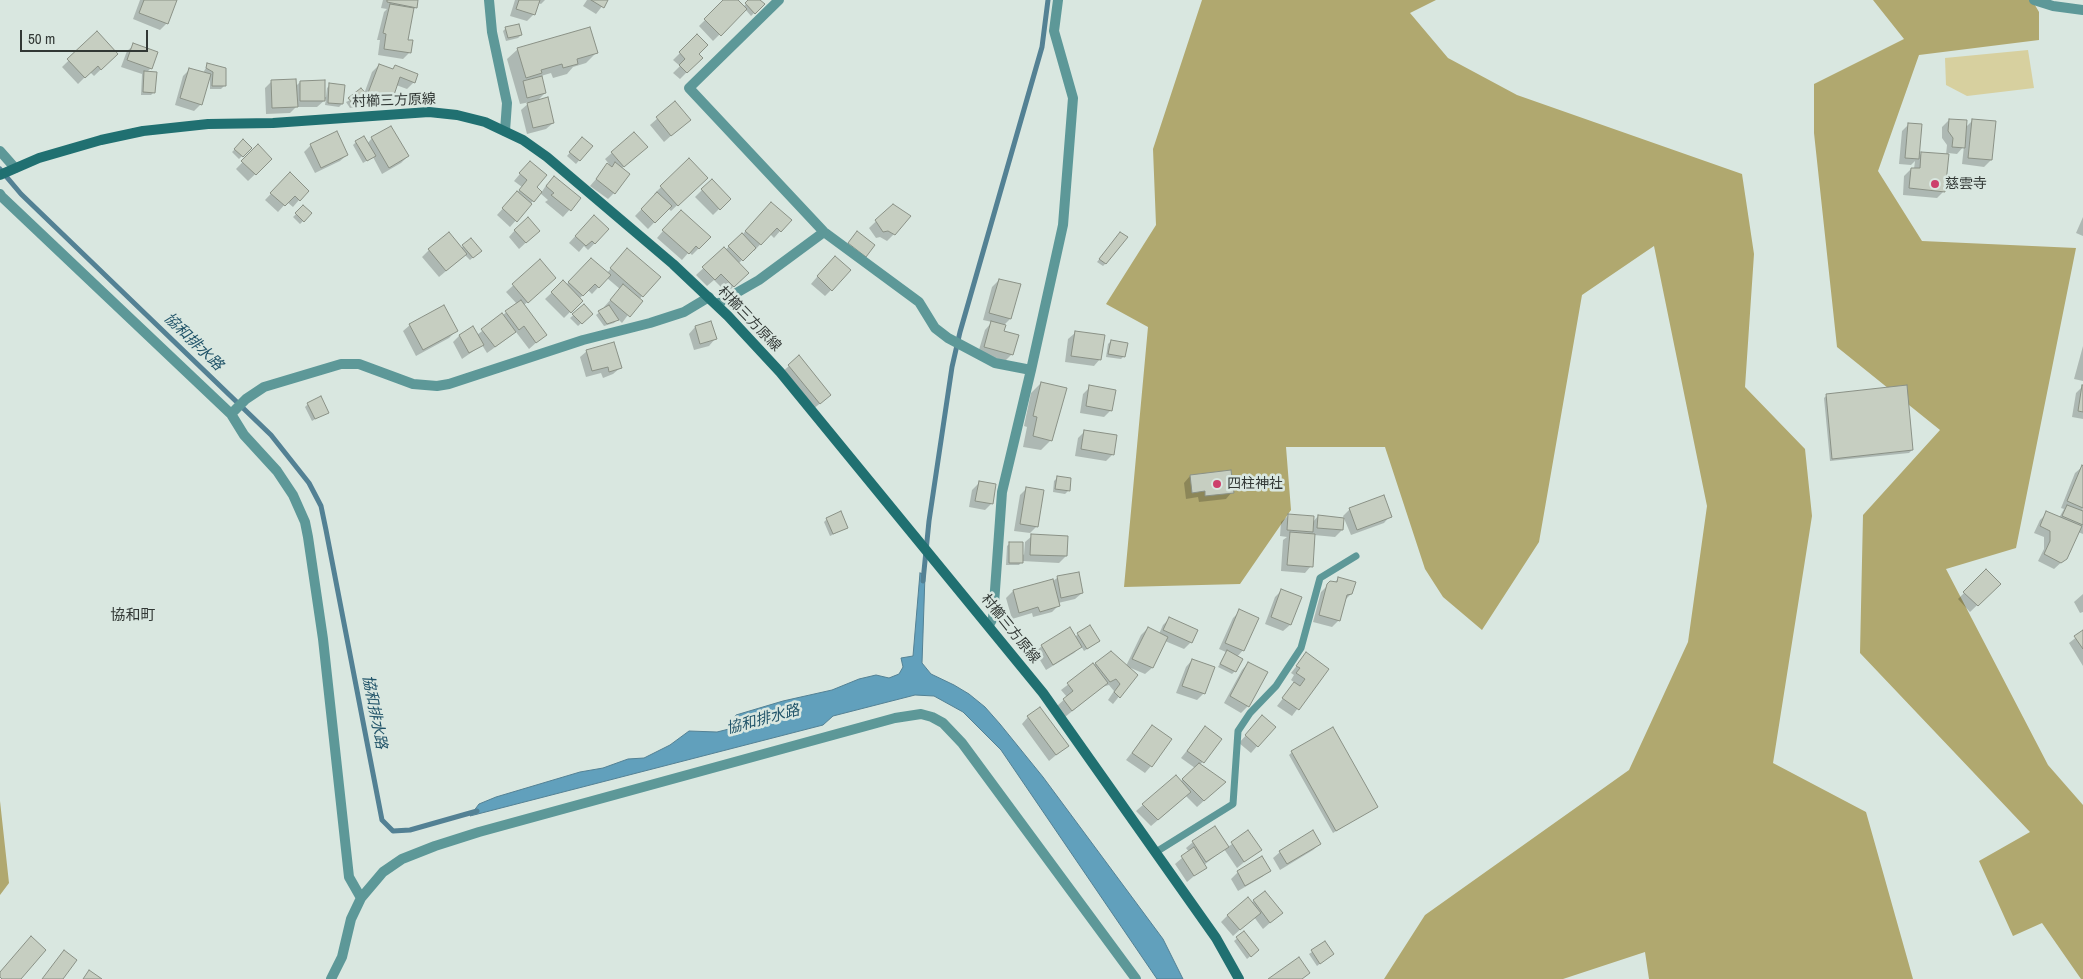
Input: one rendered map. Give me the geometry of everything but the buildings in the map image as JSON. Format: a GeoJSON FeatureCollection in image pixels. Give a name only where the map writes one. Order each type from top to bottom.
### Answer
{"type":"FeatureCollection","features":[{"type":"Feature","properties":{"kind":"main road","name":"村櫛三方原線"},"geometry":{"type":"LineString","coordinates":[[0,174],[59,151],[101,140],[143,131],[186,126],[273,123],[429,112],[471,118],[506,130],[524,140],[547,157],[674,264],[713,301],[780,372],[1062,718],[1224,950],[1239,979]]}},
{"type":"Feature","properties":{"kind":"street"},"geometry":{"type":"LineString","coordinates":[[489,0],[492,32],[508,103],[506,130]]}},
{"type":"Feature","properties":{"kind":"street"},"geometry":{"type":"LineString","coordinates":[[779,0],[689,88],[824,232],[919,302],[935,328],[948,338],[995,363],[1031,370]]}},
{"type":"Feature","properties":{"kind":"street"},"geometry":{"type":"LineString","coordinates":[[988,625],[993,618],[1002,492],[1031,370],[1062,225],[1073,98],[1054,31],[1058,0]]}},
{"type":"Feature","properties":{"kind":"street"},"geometry":{"type":"LineString","coordinates":[[2034,0],[2053,6],[2083,10]]}},
{"type":"Feature","properties":{"kind":"street"},"geometry":{"type":"LineString","coordinates":[[0,151],[13,169]]}},
{"type":"Feature","properties":{"kind":"street"},"geometry":{"type":"LineString","coordinates":[[0,194],[232,412],[244,435],[286,482],[297,502],[305,522],[323,639],[349,877],[361,898]]}},
{"type":"Feature","properties":{"kind":"street"},"geometry":{"type":"LineString","coordinates":[[232,412],[246,399],[264,387],[350,363],[413,384],[437,386],[449,384],[582,340],[650,323],[713,301],[759,280],[824,232]]}},
{"type":"Feature","properties":{"kind":"street"},"geometry":{"type":"LineString","coordinates":[[331,979],[342,957],[351,919],[361,898],[375,880],[392,865],[435,846],[479,832],[895,718],[921,714],[943,723],[962,743],[1136,979]]}},
{"type":"Feature","properties":{"kind":"lane"},"geometry":{"type":"LineString","coordinates":[[1156,852],[1233,804],[1238,731],[1250,713],[1276,686],[1301,648],[1320,578],[1356,556]]}},
{"type":"Feature","properties":{"kind":"shaded area"},"geometry":{"type":"Polygon","coordinates":[[[1202,0],[1436,0],[1410,13],[1448,58],[1517,95],[1742,174],[1754,254],[1745,387],[1805,449],[1812,516],[1773,763],[1866,812],[1913,979],[1649,979],[1645,952],[1563,979],[1384,979],[1425,915],[1629,770],[1688,642],[1707,506],[1654,246],[1582,295],[1539,542],[1482,630],[1443,597],[1425,569],[1385,447],[1286,447],[1291,510],[1240,584],[1124,587],[1148,327],[1106,304],[1156,225],[1153,149],[1202,0]]]}},
{"type":"Feature","properties":{"kind":"shaded area"},"geometry":{"type":"Polygon","coordinates":[[[1873,0],[2032,0],[2039,12],[2039,40],[1919,55],[1878,171],[1922,241],[2076,248],[2016,548],[1946,569],[2048,765],[2083,805],[2083,979],[2081,979],[2042,923],[2013,936],[1979,861],[2030,832],[1860,653],[1863,515],[1940,430],[1837,347],[1814,133],[1814,84],[1904,39],[1873,0]]]}},
{"type":"Feature","properties":{"kind":"shaded area"},"geometry":{"type":"Polygon","coordinates":[[[2028,50],[2034,88],[1967,96],[1946,85],[1945,58],[2028,50]]]}},
{"type":"Feature","properties":{"kind":"shaded area"},"geometry":{"type":"Polygon","coordinates":[[[0,801],[9,883],[0,895],[0,801]]]}},
{"type":"Feature","properties":{"kind":"water"},"geometry":{"type":"Polygon","coordinates":[[[920,573],[925,575],[922,663],[931,674],[969,694],[985,707],[1000,724],[1043,777],[1163,939],[1183,979],[1157,979],[1001,750],[963,712],[934,696],[915,695],[833,716],[823,725],[470,816],[479,804],[496,797],[580,772],[603,768],[628,759],[644,758],[670,745],[689,731],[717,732],[729,729],[736,715],[783,701],[832,690],[859,679],[876,675],[889,678],[899,674],[903,667],[901,658],[913,656],[920,573]]]}},
{"type":"Feature","properties":{"kind":"waterway"},"geometry":{"type":"LineString","coordinates":[[923,581],[929,521],[952,367],[960,332],[1042,47],[1048,0]]}},
{"type":"Feature","properties":{"kind":"waterway","name":"協和排水路"},"geometry":{"type":"LineString","coordinates":[[0,169],[21,194],[271,435],[309,483],[321,506],[382,820],[393,831],[410,830],[477,811]]}},
{"type":"Feature","properties":{"kind":"place","name":"慈雲寺"},"geometry":{"type":"Point","coordinates":[1935,184]}},
{"type":"Feature","properties":{"kind":"place","name":"四柱神社"},"geometry":{"type":"Point","coordinates":[1217,484]}},
{"type":"Feature","properties":{"kind":"district","name":"協和町"},"geometry":{"type":"Point","coordinates":[133,616]}}]}
